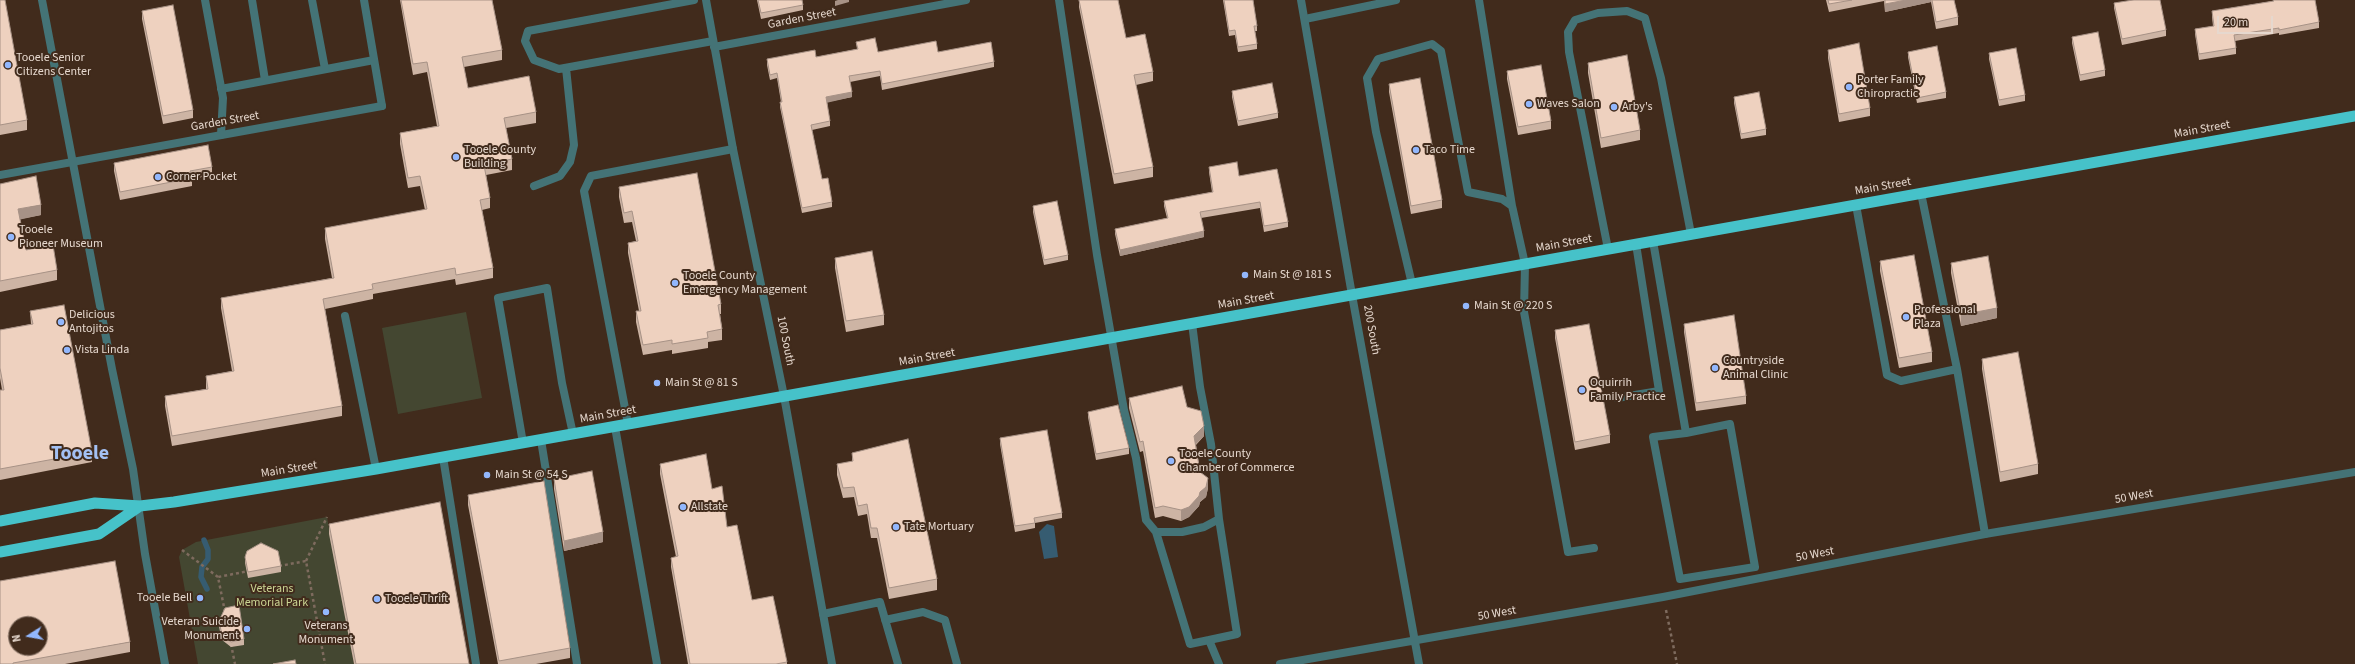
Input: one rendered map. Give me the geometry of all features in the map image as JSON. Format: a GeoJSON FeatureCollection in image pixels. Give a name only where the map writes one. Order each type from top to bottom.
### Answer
{"type":"FeatureCollection","features":[{"type":"Feature","properties":{"kind":"highway","name":"Main Street"},"geometry":{"type":"LineString","coordinates":[[0,521],[95,504],[140,506],[376,469],[2355,116]]}},
{"type":"Feature","properties":{"kind":"highway","name":"Main Street"},"geometry":{"type":"LineString","coordinates":[[0,552],[99,534],[140,506]]}},
{"type":"Feature","properties":{"kind":"street"},"geometry":{"type":"LineString","coordinates":[[42,0],[72,162],[140,506],[145,554],[165,664]]}},
{"type":"Feature","properties":{"kind":"street"},"geometry":{"type":"LineString","coordinates":[[205,0],[223,98],[221,135]]}},
{"type":"Feature","properties":{"kind":"street"},"geometry":{"type":"LineString","coordinates":[[252,0],[266,80]]}},
{"type":"Feature","properties":{"kind":"street"},"geometry":{"type":"LineString","coordinates":[[312,0],[325,69]]}},
{"type":"Feature","properties":{"kind":"street"},"geometry":{"type":"LineString","coordinates":[[221,89],[374,60],[364,0]]}},
{"type":"Feature","properties":{"kind":"street"},"geometry":{"type":"LineString","coordinates":[[534,186],[560,176],[570,162],[574,145],[566,68],[559,69],[534,60],[525,41],[528,31],[694,0]]}},
{"type":"Feature","properties":{"kind":"street","name":"100 South"},"geometry":{"type":"LineString","coordinates":[[706,0],[733,149],[784,396],[832,664]]}},
{"type":"Feature","properties":{"kind":"street","name":"Garden Street"},"geometry":{"type":"LineString","coordinates":[[566,68],[966,0]]}},
{"type":"Feature","properties":{"kind":"street"},"geometry":{"type":"LineString","coordinates":[[1058,0],[1097,255],[1113,338],[1124,410],[1136,458],[1146,520],[1156,532],[1190,644],[1237,634],[1219,518],[1211,444],[1200,387],[1192,323]]}},
{"type":"Feature","properties":{"kind":"street","name":"200 South"},"geometry":{"type":"LineString","coordinates":[[1301,0],[1352,295],[1419,664]]}},
{"type":"Feature","properties":{"kind":"street"},"geometry":{"type":"LineString","coordinates":[[1305,19],[1396,0]]}},
{"type":"Feature","properties":{"kind":"street"},"geometry":{"type":"LineString","coordinates":[[1479,0],[1512,206],[1525,264],[1524,312],[1568,552],[1594,548]]}},
{"type":"Feature","properties":{"kind":"street"},"geometry":{"type":"LineString","coordinates":[[1608,249],[1568,45],[1568,32],[1575,20],[1598,13],[1627,11],[1645,18],[1661,78],[1691,234]]}},
{"type":"Feature","properties":{"kind":"street"},"geometry":{"type":"LineString","coordinates":[[1412,284],[1376,132],[1367,78],[1378,59],[1432,44],[1441,51],[1468,192],[1502,199],[1512,206]]}},
{"type":"Feature","properties":{"kind":"street","name":"Garden Street"},"geometry":{"type":"LineString","coordinates":[[0,175],[382,106],[374,60]]}},
{"type":"Feature","properties":{"kind":"street"},"geometry":{"type":"LineString","coordinates":[[628,424],[584,191],[591,176],[733,149]]}},
{"type":"Feature","properties":{"kind":"street"},"geometry":{"type":"LineString","coordinates":[[1920,193],[1957,370],[1985,534]]}},
{"type":"Feature","properties":{"kind":"street"},"geometry":{"type":"LineString","coordinates":[[1856,205],[1888,375],[1901,381],[1957,370]]}},
{"type":"Feature","properties":{"kind":"street"},"geometry":{"type":"LineString","coordinates":[[1653,241],[1686,433]]}},
{"type":"Feature","properties":{"kind":"street"},"geometry":{"type":"LineString","coordinates":[[1617,398],[1659,391],[1636,244]]}},
{"type":"Feature","properties":{"kind":"street"},"geometry":{"type":"LineString","coordinates":[[523,443],[498,298],[547,288],[562,383],[573,434]]}},
{"type":"Feature","properties":{"kind":"street"},"geometry":{"type":"LineString","coordinates":[[345,316],[376,469]]}},
{"type":"Feature","properties":{"kind":"street"},"geometry":{"type":"LineString","coordinates":[[1730,424],[1755,566],[1680,579],[1654,437],[1686,433],[1730,424]]}},
{"type":"Feature","properties":{"kind":"street"},"geometry":{"type":"LineString","coordinates":[[615,427],[657,664]]}},
{"type":"Feature","properties":{"kind":"street"},"geometry":{"type":"LineString","coordinates":[[541,440],[577,664]]}},
{"type":"Feature","properties":{"kind":"street"},"geometry":{"type":"LineString","coordinates":[[443,457],[476,664]]}},
{"type":"Feature","properties":{"kind":"street","name":"50 West"},"geometry":{"type":"LineString","coordinates":[[1280,664],[1663,597],[1985,534],[2355,472]]}},
{"type":"Feature","properties":{"kind":"street"},"geometry":{"type":"LineString","coordinates":[[1156,532],[1182,532],[1204,527],[1219,518]]}},
{"type":"Feature","properties":{"kind":"street"},"geometry":{"type":"LineString","coordinates":[[823,614],[880,602],[898,664]]}},
{"type":"Feature","properties":{"kind":"street"},"geometry":{"type":"LineString","coordinates":[[885,620],[923,612],[946,620],[957,664]]}},
{"type":"Feature","properties":{"kind":"street"},"geometry":{"type":"LineString","coordinates":[[1209,640],[1219,664]]}},
{"type":"Feature","properties":{"kind":"path"},"geometry":{"type":"LineString","coordinates":[[325,664],[306,561],[327,517]]}},
{"type":"Feature","properties":{"kind":"path"},"geometry":{"type":"LineString","coordinates":[[182,550],[218,577],[225,615]]}},
{"type":"Feature","properties":{"kind":"path"},"geometry":{"type":"LineString","coordinates":[[276,566],[306,561]]}},
{"type":"Feature","properties":{"kind":"path"},"geometry":{"type":"LineString","coordinates":[[218,577],[254,570]]}},
{"type":"Feature","properties":{"kind":"path"},"geometry":{"type":"LineString","coordinates":[[1663,597],[1677,664]]}},
{"type":"Feature","properties":{"kind":"path"},"geometry":{"type":"LineString","coordinates":[[201,636],[228,631]]}},
{"type":"Feature","properties":{"kind":"path"},"geometry":{"type":"LineString","coordinates":[[230,638],[234,664]]}},
{"type":"Feature","properties":{"kind":"green space"},"geometry":{"type":"Polygon","coordinates":[[[466,312],[482,398],[398,414],[382,328],[466,312]]]}},
{"type":"Feature","properties":{"kind":"green space","name":"Veterans Memorial Park"},"geometry":{"type":"Polygon","coordinates":[[[327,517],[354,664],[198,664],[179,557],[182,550],[196,542],[327,517]]]}},
{"type":"Feature","properties":{"kind":"water"},"geometry":{"type":"Polygon","coordinates":[[[1047,524],[1054,526],[1058,557],[1044,559],[1039,532],[1047,524]]]}},
{"type":"Feature","properties":{"kind":"building","name":"Tooele Senior Citizens Center"},"geometry":{"type":"Polygon","coordinates":[[[0,0],[5,0],[27,120],[0,125],[0,0]]]}},
{"type":"Feature","properties":{"kind":"building"},"geometry":{"type":"Polygon","coordinates":[[[401,0],[492,0],[502,50],[462,57],[468,88],[529,76],[536,112],[504,118],[512,159],[484,165],[490,198],[480,200],[493,268],[456,275],[455,268],[372,284],[373,289],[323,299],[342,406],[172,436],[165,396],[208,389],[206,376],[234,371],[221,298],[334,278],[325,228],[427,209],[420,176],[408,178],[400,133],[439,126],[427,62],[413,64],[401,0]]]}},
{"type":"Feature","properties":{"kind":"building"},"geometry":{"type":"Polygon","coordinates":[[[758,0],[802,0],[803,5],[761,13],[758,0]]]}},
{"type":"Feature","properties":{"kind":"building"},"geometry":{"type":"Polygon","coordinates":[[[1079,0],[1118,0],[1126,38],[1145,34],[1153,72],[1134,75],[1153,167],[1114,174],[1079,0]]]}},
{"type":"Feature","properties":{"kind":"building"},"geometry":{"type":"Polygon","coordinates":[[[1224,0],[1253,0],[1257,26],[1254,26],[1257,44],[1238,47],[1235,30],[1229,31],[1224,0]]]}},
{"type":"Feature","properties":{"kind":"building"},"geometry":{"type":"Polygon","coordinates":[[[1828,0],[1852,0],[1829,4],[1828,0]]]}},
{"type":"Feature","properties":{"kind":"building"},"geometry":{"type":"Polygon","coordinates":[[[1885,0],[1906,0],[1885,4],[1885,0]]]}},
{"type":"Feature","properties":{"kind":"building"},"geometry":{"type":"Polygon","coordinates":[[[1932,0],[1954,0],[1958,17],[1936,22],[1932,0]]]}},
{"type":"Feature","properties":{"kind":"building"},"geometry":{"type":"Polygon","coordinates":[[[2133,0],[2160,0],[2166,30],[2122,39],[2114,3],[2133,0]]]}},
{"type":"Feature","properties":{"kind":"building"},"geometry":{"type":"Polygon","coordinates":[[[2273,0],[2315,0],[2319,22],[2279,30],[2279,28],[2234,35],[2236,48],[2199,54],[2195,29],[2214,26],[2212,11],[2274,1],[2273,0]]]}},
{"type":"Feature","properties":{"kind":"building"},"geometry":{"type":"Polygon","coordinates":[[[173,5],[193,110],[163,116],[142,11],[173,5]]]}},
{"type":"Feature","properties":{"kind":"building"},"geometry":{"type":"Polygon","coordinates":[[[2098,32],[2105,70],[2080,75],[2072,37],[2098,32]]]}},
{"type":"Feature","properties":{"kind":"building"},"geometry":{"type":"Polygon","coordinates":[[[875,38],[878,52],[936,41],[938,52],[991,42],[994,62],[882,84],[880,71],[849,76],[852,92],[826,97],[830,121],[811,125],[822,179],[828,178],[832,202],[802,208],[780,102],[782,102],[777,73],[770,75],[767,59],[815,50],[816,57],[858,49],[856,42],[875,38]]]}},
{"type":"Feature","properties":{"kind":"building","name":"Porter Family Chiropractic"},"geometry":{"type":"Polygon","coordinates":[[[1859,43],[1870,108],[1839,114],[1828,50],[1859,43]]]}},
{"type":"Feature","properties":{"kind":"building"},"geometry":{"type":"Polygon","coordinates":[[[1937,46],[1946,92],[1917,98],[1908,52],[1937,46]]]}},
{"type":"Feature","properties":{"kind":"building"},"geometry":{"type":"Polygon","coordinates":[[[2016,48],[2025,95],[1999,100],[1989,53],[2016,48]]]}},
{"type":"Feature","properties":{"kind":"building","name":"Arby's"},"geometry":{"type":"Polygon","coordinates":[[[1627,55],[1640,130],[1601,138],[1588,63],[1627,55]]]}},
{"type":"Feature","properties":{"kind":"building","name":"Waves Salon"},"geometry":{"type":"Polygon","coordinates":[[[1541,65],[1551,121],[1518,127],[1507,71],[1541,65]]]}},
{"type":"Feature","properties":{"kind":"building","name":"Taco Time"},"geometry":{"type":"Polygon","coordinates":[[[1420,78],[1442,200],[1411,206],[1389,84],[1420,78]]]}},
{"type":"Feature","properties":{"kind":"building"},"geometry":{"type":"Polygon","coordinates":[[[1272,83],[1278,113],[1238,121],[1232,91],[1272,83]]]}},
{"type":"Feature","properties":{"kind":"building"},"geometry":{"type":"Polygon","coordinates":[[[1759,92],[1766,129],[1741,134],[1734,97],[1759,92]]]}},
{"type":"Feature","properties":{"kind":"building","name":"Corner Pocket"},"geometry":{"type":"Polygon","coordinates":[[[208,145],[212,167],[190,171],[192,178],[120,192],[114,163],[208,145]]]}},
{"type":"Feature","properties":{"kind":"building"},"geometry":{"type":"Polygon","coordinates":[[[1237,162],[1239,176],[1277,169],[1288,222],[1264,226],[1260,202],[1200,212],[1204,231],[1120,250],[1115,229],[1168,218],[1164,201],[1213,192],[1209,167],[1237,162]]]}},
{"type":"Feature","properties":{"kind":"building","name":"Tooele County Emergency Management"},"geometry":{"type":"Polygon","coordinates":[[[697,173],[721,304],[718,305],[722,329],[707,332],[708,338],[672,344],[672,340],[643,345],[636,311],[641,311],[628,243],[638,241],[632,211],[624,213],[619,187],[697,173]]]}},
{"type":"Feature","properties":{"kind":"building","name":"Tooele Pioneer Museum"},"geometry":{"type":"Polygon","coordinates":[[[36,176],[41,205],[18,209],[26,250],[53,245],[57,270],[0,281],[0,184],[36,176]]]}},
{"type":"Feature","properties":{"kind":"building"},"geometry":{"type":"Polygon","coordinates":[[[1057,201],[1068,255],[1044,260],[1033,206],[1057,201]]]}},
{"type":"Feature","properties":{"kind":"building"},"geometry":{"type":"Polygon","coordinates":[[[872,251],[884,315],[846,321],[835,258],[872,251]]]}},
{"type":"Feature","properties":{"kind":"building","name":"Professional Plaza"},"geometry":{"type":"Polygon","coordinates":[[[1914,255],[1932,352],[1899,358],[1880,261],[1914,255]]]}},
{"type":"Feature","properties":{"kind":"building"},"geometry":{"type":"Polygon","coordinates":[[[1988,256],[1997,308],[1961,315],[1951,263],[1988,256]]]}},
{"type":"Feature","properties":{"kind":"building"},"geometry":{"type":"Polygon","coordinates":[[[64,305],[92,452],[0,469],[0,390],[4,390],[0,368],[0,330],[33,324],[30,311],[64,305]]]}},
{"type":"Feature","properties":{"kind":"building","name":"Countryside Animal Clinic"},"geometry":{"type":"Polygon","coordinates":[[[1734,315],[1746,396],[1696,403],[1684,324],[1734,315]]]}},
{"type":"Feature","properties":{"kind":"building","name":"Oquirrih Family Practice"},"geometry":{"type":"Polygon","coordinates":[[[1589,324],[1610,435],[1575,442],[1555,330],[1589,324]]]}},
{"type":"Feature","properties":{"kind":"building"},"geometry":{"type":"Polygon","coordinates":[[[2018,352],[2038,464],[2000,472],[1982,359],[2018,352]]]}},
{"type":"Feature","properties":{"kind":"building","name":"Tooele County Chamber of Commerce"},"geometry":{"type":"Polygon","coordinates":[[[1182,386],[1187,407],[1201,411],[1204,426],[1194,436],[1200,472],[1208,478],[1206,487],[1200,492],[1199,496],[1189,507],[1181,510],[1163,506],[1155,508],[1143,441],[1140,442],[1129,398],[1182,386]]]}},
{"type":"Feature","properties":{"kind":"building"},"geometry":{"type":"Polygon","coordinates":[[[1118,405],[1129,448],[1096,454],[1088,412],[1118,405]]]}},
{"type":"Feature","properties":{"kind":"building"},"geometry":{"type":"Polygon","coordinates":[[[1047,430],[1062,513],[1034,518],[1035,523],[1015,526],[1000,438],[1047,430]]]}},
{"type":"Feature","properties":{"kind":"building","name":"Tate Mortuary"},"geometry":{"type":"Polygon","coordinates":[[[908,439],[937,579],[889,588],[877,528],[871,528],[867,504],[858,506],[854,487],[843,488],[837,464],[853,461],[852,453],[908,439]]]}},
{"type":"Feature","properties":{"kind":"building"},"geometry":{"type":"Polygon","coordinates":[[[706,454],[712,489],[722,486],[727,527],[737,525],[752,600],[773,596],[787,662],[776,664],[690,664],[671,558],[678,556],[660,464],[706,454]]]}},
{"type":"Feature","properties":{"kind":"building"},"geometry":{"type":"Polygon","coordinates":[[[592,471],[603,532],[564,541],[554,479],[592,471]]]}},
{"type":"Feature","properties":{"kind":"building"},"geometry":{"type":"Polygon","coordinates":[[[544,481],[570,648],[499,661],[468,495],[544,481]]]}},
{"type":"Feature","properties":{"kind":"building"},"geometry":{"type":"Polygon","coordinates":[[[440,502],[469,664],[356,664],[329,524],[440,502]]]}},
{"type":"Feature","properties":{"kind":"building"},"geometry":{"type":"Polygon","coordinates":[[[261,543],[278,551],[281,566],[248,572],[245,557],[247,551],[261,543]]]}},
{"type":"Feature","properties":{"kind":"building"},"geometry":{"type":"Polygon","coordinates":[[[115,561],[130,642],[13,664],[0,664],[0,581],[115,561]]]}},
{"type":"Feature","properties":{"kind":"building"},"geometry":{"type":"Polygon","coordinates":[[[239,605],[244,639],[231,642],[222,635],[219,621],[225,608],[239,605]]]}},
{"type":"Feature","properties":{"kind":"building"},"geometry":{"type":"Polygon","coordinates":[[[295,660],[296,664],[273,664],[295,660]]]}},
{"type":"Feature","properties":{"kind":"waterway"},"geometry":{"type":"LineString","coordinates":[[204,540],[208,550],[208,559],[202,567],[201,577],[207,589]]}},
{"type":"Feature","properties":{"kind":"place","name":"Tooele Senior Citizens Center"},"geometry":{"type":"Point","coordinates":[8,65]}},
{"type":"Feature","properties":{"kind":"place","name":"Porter Family Chiropractic"},"geometry":{"type":"Point","coordinates":[1849,87]}},
{"type":"Feature","properties":{"kind":"place","name":"Waves Salon"},"geometry":{"type":"Point","coordinates":[1529,104]}},
{"type":"Feature","properties":{"kind":"place","name":"Arby's"},"geometry":{"type":"Point","coordinates":[1614,107]}},
{"type":"Feature","properties":{"kind":"place","name":"Taco Time"},"geometry":{"type":"Point","coordinates":[1416,150]}},
{"type":"Feature","properties":{"kind":"place","name":"Tooele County Building"},"geometry":{"type":"Point","coordinates":[456,157]}},
{"type":"Feature","properties":{"kind":"place","name":"Corner Pocket"},"geometry":{"type":"Point","coordinates":[158,177]}},
{"type":"Feature","properties":{"kind":"place","name":"Tooele Pioneer Museum"},"geometry":{"type":"Point","coordinates":[11,237]}},
{"type":"Feature","properties":{"kind":"place","name":"Main St @ 181 S"},"geometry":{"type":"Point","coordinates":[1245,275]}},
{"type":"Feature","properties":{"kind":"place","name":"Tooele County Emergency Management"},"geometry":{"type":"Point","coordinates":[675,283]}},
{"type":"Feature","properties":{"kind":"place","name":"Main St @ 220 S"},"geometry":{"type":"Point","coordinates":[1466,306]}},
{"type":"Feature","properties":{"kind":"place","name":"Professional Plaza"},"geometry":{"type":"Point","coordinates":[1906,317]}},
{"type":"Feature","properties":{"kind":"place","name":"Delicious Antojitos"},"geometry":{"type":"Point","coordinates":[61,322]}},
{"type":"Feature","properties":{"kind":"place","name":"Vista Linda"},"geometry":{"type":"Point","coordinates":[67,350]}},
{"type":"Feature","properties":{"kind":"place","name":"Countryside Animal Clinic"},"geometry":{"type":"Point","coordinates":[1715,368]}},
{"type":"Feature","properties":{"kind":"place","name":"Main St @ 81 S"},"geometry":{"type":"Point","coordinates":[657,383]}},
{"type":"Feature","properties":{"kind":"place","name":"Oquirrih Family Practice"},"geometry":{"type":"Point","coordinates":[1582,390]}},
{"type":"Feature","properties":{"kind":"place","name":"Tooele County Chamber of Commerce"},"geometry":{"type":"Point","coordinates":[1171,461]}},
{"type":"Feature","properties":{"kind":"place","name":"Main St @ 54 S"},"geometry":{"type":"Point","coordinates":[487,475]}},
{"type":"Feature","properties":{"kind":"place","name":"Allstate"},"geometry":{"type":"Point","coordinates":[683,507]}},
{"type":"Feature","properties":{"kind":"place","name":"Tate Mortuary"},"geometry":{"type":"Point","coordinates":[896,527]}},
{"type":"Feature","properties":{"kind":"place","name":"Tooele Bell"},"geometry":{"type":"Point","coordinates":[200,598]}},
{"type":"Feature","properties":{"kind":"place","name":"Tooele Thrift"},"geometry":{"type":"Point","coordinates":[377,599]}},
{"type":"Feature","properties":{"kind":"place","name":"Veterans Monument"},"geometry":{"type":"Point","coordinates":[326,612]}},
{"type":"Feature","properties":{"kind":"place","name":"Veteran Suicide Monument"},"geometry":{"type":"Point","coordinates":[247,629]}},
{"type":"Feature","properties":{"kind":"district","name":"Tooele"},"geometry":{"type":"Point","coordinates":[80,455]}}]}
